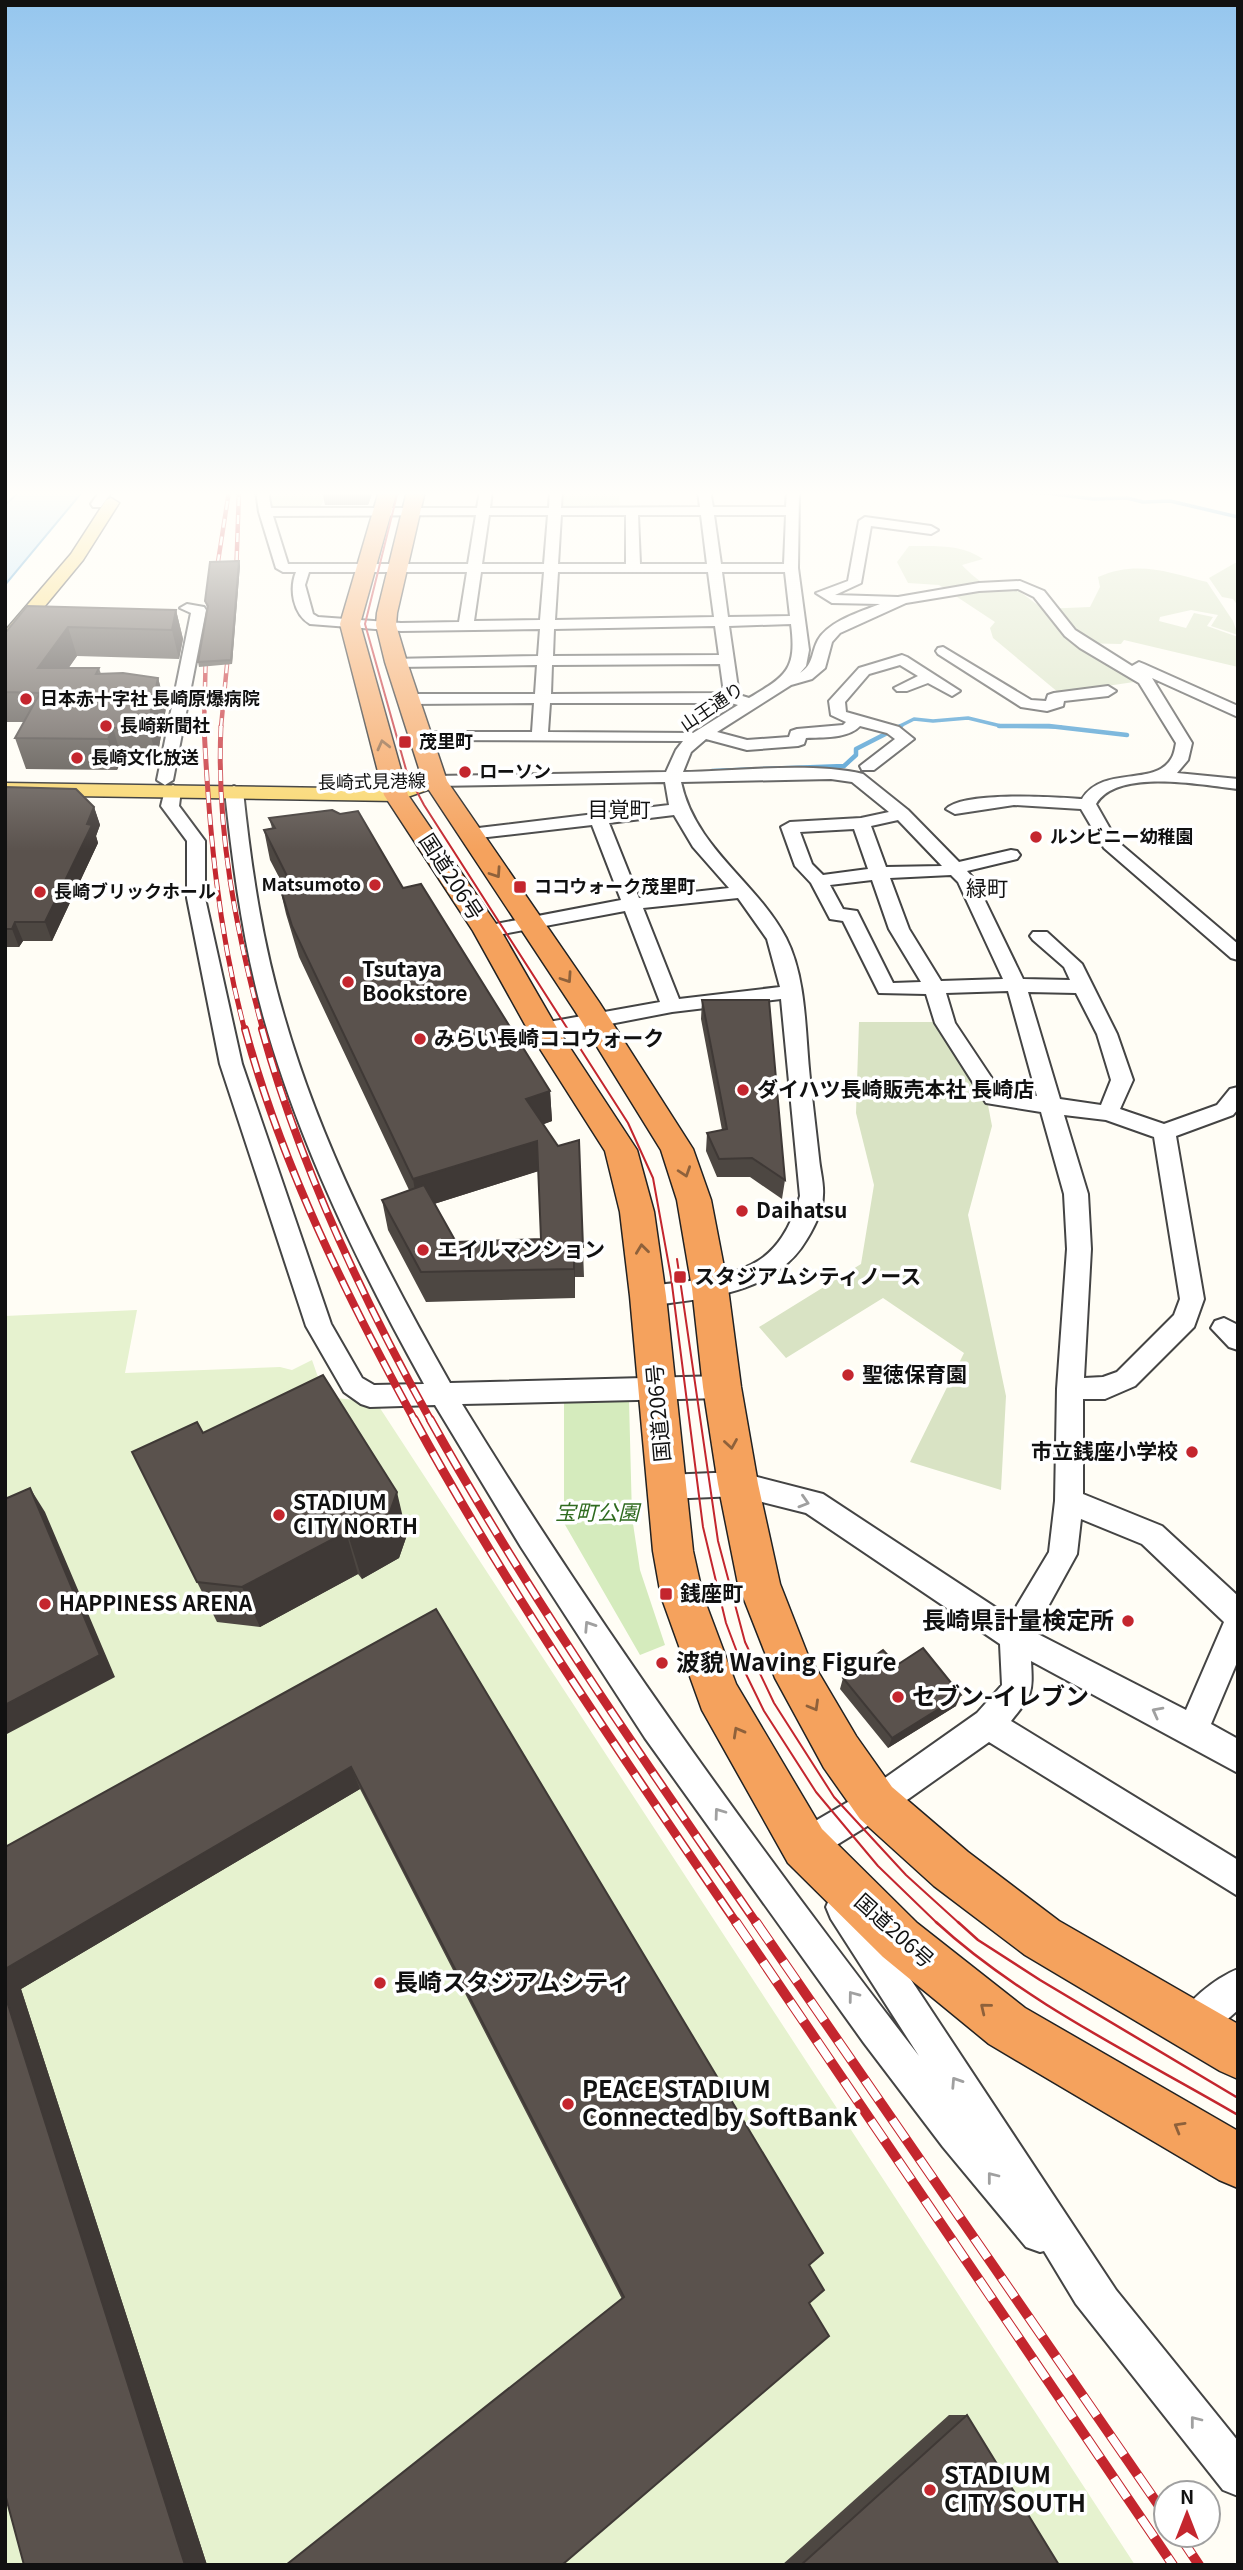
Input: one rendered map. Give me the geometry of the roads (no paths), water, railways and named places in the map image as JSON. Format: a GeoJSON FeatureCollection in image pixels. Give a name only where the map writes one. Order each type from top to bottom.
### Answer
{"type":"FeatureCollection","features":[{"type":"Feature","properties":{"kind":"highway"},"geometry":{"type":"LineString","coordinates":[[350,624],[354,611]]}},
{"type":"Feature","properties":{"kind":"highway","name":"国道206号"},"geometry":{"type":"LineString","coordinates":[[389,611],[386,625],[396,662],[435,780],[596,1021],[677,1149],[694,1200],[710,1288],[722,1387],[738,1484],[759,1584],[790,1664],[840,1752],[876,1803],[951,1869],[1042,1938],[1238,2053]]}},
{"type":"Feature","properties":{"kind":"highway","name":"国道206号"},"geometry":{"type":"LineString","coordinates":[[350,624],[395,789],[487,932],[543,1030],[621,1150],[637,1212],[648,1296],[665,1487],[682,1596],[718,1695],[805,1846],[900,1940],[1007,2026],[1238,2161]]}},
{"type":"Feature","properties":{"kind":"main road"},"geometry":{"type":"LineString","coordinates":[[5,626],[18,611]]}},
{"type":"Feature","properties":{"kind":"main road"},"geometry":{"type":"LineString","coordinates":[[5,643],[32,611]]}},
{"type":"Feature","properties":{"kind":"main road"},"geometry":{"type":"LineString","coordinates":[[5,659],[45,611]]}},
{"type":"Feature","properties":{"kind":"main road","name":"長崎式見港線"},"geometry":{"type":"LineString","coordinates":[[5,777],[169,785],[395,789]]}},
{"type":"Feature","properties":{"kind":"main road","name":"長崎式見港線"},"geometry":{"type":"LineString","coordinates":[[5,789],[169,785],[234,791],[395,789],[435,780]]}},
{"type":"Feature","properties":{"kind":"street"},"geometry":{"type":"LineString","coordinates":[[199,611],[169,785],[170,806],[196,841],[196,898],[231,1064],[319,1326],[353,1385],[370,1396],[722,1387]]}},
{"type":"Feature","properties":{"kind":"street"},"geometry":{"type":"LineString","coordinates":[[305,611],[306,616],[315,621],[386,625],[796,620]]}},
{"type":"Feature","properties":{"kind":"street"},"geometry":{"type":"LineString","coordinates":[[466,626],[468,611]]}},
{"type":"Feature","properties":{"kind":"street"},"geometry":{"type":"LineString","coordinates":[[540,736],[549,611]]}},
{"type":"Feature","properties":{"kind":"street"},"geometry":{"type":"LineString","coordinates":[[721,611],[732,698]]}},
{"type":"Feature","properties":{"kind":"street"},"geometry":{"type":"LineString","coordinates":[[786,682],[801,659],[795,611]]}},
{"type":"Feature","properties":{"kind":"street","name":"山王通り"},"geometry":{"type":"LineString","coordinates":[[672,777],[684,750],[700,736],[786,682],[807,676],[817,668],[825,641],[835,630],[878,611]]}},
{"type":"Feature","properties":{"kind":"street"},"geometry":{"type":"LineString","coordinates":[[1052,611],[1070,633],[1150,685],[1184,743],[1184,751],[1178,761],[1160,776]]}},
{"type":"Feature","properties":{"kind":"street"},"geometry":{"type":"LineString","coordinates":[[1090,648],[1102,649],[1238,712]]}},
{"type":"Feature","properties":{"kind":"street"},"geometry":{"type":"LineString","coordinates":[[943,651],[1027,704],[1047,706],[1057,703],[1054,698],[1108,691]]}},
{"type":"Feature","properties":{"kind":"street"},"geometry":{"type":"LineString","coordinates":[[396,662],[727,659]]}},
{"type":"Feature","properties":{"kind":"street"},"geometry":{"type":"LineString","coordinates":[[868,766],[906,739],[893,730],[839,715],[836,704],[864,671],[902,660],[952,691]]}},
{"type":"Feature","properties":{"kind":"street"},"geometry":{"type":"LineString","coordinates":[[902,688],[929,677]]}},
{"type":"Feature","properties":{"kind":"street"},"geometry":{"type":"LineString","coordinates":[[409,699],[732,698],[751,704]]}},
{"type":"Feature","properties":{"kind":"street"},"geometry":{"type":"LineString","coordinates":[[421,737],[700,736],[747,745],[801,746],[797,734],[842,730],[849,728],[855,721]]}},
{"type":"Feature","properties":{"kind":"street"},"geometry":{"type":"LineString","coordinates":[[435,780],[853,776],[868,784],[902,814],[957,868],[966,880],[1016,985],[1076,1194],[1079,1249],[1070,1389],[1069,1501],[1063,1554],[1015,1637],[1017,1690],[988,1724],[876,1803],[805,1846],[887,1978],[1101,2302]]}},
{"type":"Feature","properties":{"kind":"street"},"geometry":{"type":"LineString","coordinates":[[1087,804],[1093,792],[1103,786],[1160,776],[1238,784]]}},
{"type":"Feature","properties":{"kind":"street"},"geometry":{"type":"LineString","coordinates":[[648,1296],[710,1288],[763,1271],[787,1254],[806,1226],[812,1196],[790,992],[776,938],[742,892],[692,836],[678,809],[672,777]]}},
{"type":"Feature","properties":{"kind":"street"},"geometry":{"type":"LineString","coordinates":[[234,791],[245,884],[266,987],[283,1047],[341,1198],[441,1394],[525,1533],[635,1696],[759,1870],[1001,2189],[1101,2302],[1238,2475]]}},
{"type":"Feature","properties":{"kind":"street"},"geometry":{"type":"LineString","coordinates":[[955,809],[1014,800],[1087,804]]}},
{"type":"Feature","properties":{"kind":"street"},"geometry":{"type":"LineString","coordinates":[[1087,804],[1116,850],[1238,954]]}},
{"type":"Feature","properties":{"kind":"street"},"geometry":{"type":"LineString","coordinates":[[470,834],[678,809]]}},
{"type":"Feature","properties":{"kind":"street"},"geometry":{"type":"LineString","coordinates":[[902,814],[861,823],[790,827],[804,866],[819,881],[837,915],[850,915],[886,989],[1016,985],[1084,987]]}},
{"type":"Feature","properties":{"kind":"street"},"geometry":{"type":"LineString","coordinates":[[598,818],[672,1006]]}},
{"type":"Feature","properties":{"kind":"street"},"geometry":{"type":"LineString","coordinates":[[861,823],[899,929],[934,986],[945,1023],[994,1098],[1108,1113],[1164,1132],[1225,1110],[1238,1094]]}},
{"type":"Feature","properties":{"kind":"street"},"geometry":{"type":"LineString","coordinates":[[819,881],[881,873],[957,868],[1011,855]]}},
{"type":"Feature","properties":{"kind":"street"},"geometry":{"type":"LineString","coordinates":[[487,932],[529,921],[632,904],[742,892]]}},
{"type":"Feature","properties":{"kind":"street"},"geometry":{"type":"LineString","coordinates":[[1040,936],[1072,964],[1107,1034],[1122,1080],[1108,1113]]}},
{"type":"Feature","properties":{"kind":"street"},"geometry":{"type":"LineString","coordinates":[[543,1030],[672,1006],[790,992]]}},
{"type":"Feature","properties":{"kind":"street"},"geometry":{"type":"LineString","coordinates":[[1070,1389],[1105,1388],[1126,1379],[1185,1320],[1192,1299],[1164,1132]]}},
{"type":"Feature","properties":{"kind":"street"},"geometry":{"type":"LineString","coordinates":[[665,1487],[738,1484],[813,1503],[1015,1637],[1194,1730],[1238,1757]]}},
{"type":"Feature","properties":{"kind":"street"},"geometry":{"type":"LineString","coordinates":[[1069,1501],[1152,1535],[1238,1615]]}},
{"type":"Feature","properties":{"kind":"street"},"geometry":{"type":"LineString","coordinates":[[1194,1730],[1238,1624]]}},
{"type":"Feature","properties":{"kind":"street"},"geometry":{"type":"LineString","coordinates":[[988,1724],[1238,1879]]}},
{"type":"Feature","properties":{"kind":"street"},"geometry":{"type":"LineString","coordinates":[[1192,2026],[1238,1986]]}},
{"type":"Feature","properties":{"kind":"waterway"},"geometry":{"type":"LineString","coordinates":[[898,727],[914,719],[933,721],[968,718],[1001,726]]}},
{"type":"Feature","properties":{"kind":"waterway"},"geometry":{"type":"LineString","coordinates":[[712,771],[844,766],[856,755],[856,749],[901,726]]}},
{"type":"Feature","properties":{"kind":"waterway"},"geometry":{"type":"LineString","coordinates":[[1001,726],[1057,727]]}},
{"type":"Feature","properties":{"kind":"waterway"},"geometry":{"type":"LineString","coordinates":[[1001,726],[1057,727]]}},
{"type":"Feature","properties":{"kind":"waterway"},"geometry":{"type":"LineString","coordinates":[[1057,727],[1127,735]]}},
{"type":"Feature","properties":{"kind":"tram line"},"geometry":{"type":"LineString","coordinates":[[368,611],[365,624],[407,773],[424,805],[628,1123],[653,1178],[671,1277],[703,1527],[726,1623],[743,1668],[764,1711],[816,1792],[878,1866],[938,1924]]}},
{"type":"Feature","properties":{"kind":"tram line"},"geometry":{"type":"LineString","coordinates":[[677,1259],[718,1541],[745,1642],[774,1703],[834,1797],[906,1875],[960,1924]]}},
{"type":"Feature","properties":{"kind":"tram line"},"geometry":{"type":"LineString","coordinates":[[936,1922],[970,1951],[1043,2002],[1238,2115]]}},
{"type":"Feature","properties":{"kind":"tram line"},"geometry":{"type":"LineString","coordinates":[[958,1922],[978,1940],[1040,1980],[1238,2098]]}},
{"type":"Feature","properties":{"kind":"railway"},"geometry":{"type":"LineString","coordinates":[[221,727],[229,644]]}},
{"type":"Feature","properties":{"kind":"railway"},"geometry":{"type":"LineString","coordinates":[[204,726],[206,647]]}},
{"type":"Feature","properties":{"kind":"railway"},"geometry":{"type":"LineString","coordinates":[[204,726],[221,918],[245,1031]]}},
{"type":"Feature","properties":{"kind":"railway"},"geometry":{"type":"LineString","coordinates":[[221,726],[222,803],[230,880],[244,956],[263,1031]]}},
{"type":"Feature","properties":{"kind":"railway"},"geometry":{"type":"LineString","coordinates":[[245,1029],[278,1131],[318,1230],[415,1421]]}},
{"type":"Feature","properties":{"kind":"railway"},"geometry":{"type":"LineString","coordinates":[[262,1029],[295,1131],[335,1230],[381,1327],[431,1421]]}},
{"type":"Feature","properties":{"kind":"railway"},"geometry":{"type":"LineString","coordinates":[[414,1419],[529,1613],[610,1738],[737,1924]]}},
{"type":"Feature","properties":{"kind":"railway"},"geometry":{"type":"LineString","coordinates":[[430,1419],[546,1613],[757,1924]]}},
{"type":"Feature","properties":{"kind":"railway"},"geometry":{"type":"LineString","coordinates":[[736,1922],[1173,2565]]}},
{"type":"Feature","properties":{"kind":"railway"},"geometry":{"type":"LineString","coordinates":[[756,1922],[1152,2496]]}},
{"type":"Feature","properties":{"kind":"railway"},"geometry":{"type":"LineString","coordinates":[[1188,2549],[1199,2565]]}},
{"type":"Feature","properties":{"kind":"place","name":"日本赤十字社 長崎原爆病院"},"geometry":{"type":"Point","coordinates":[26,699]}},
{"type":"Feature","properties":{"kind":"place","name":"長崎新聞社"},"geometry":{"type":"Point","coordinates":[106,726]}},
{"type":"Feature","properties":{"kind":"place","name":"茂里町"},"geometry":{"type":"Point","coordinates":[405,742]}},
{"type":"Feature","properties":{"kind":"place","name":"長崎文化放送"},"geometry":{"type":"Point","coordinates":[77,758]}},
{"type":"Feature","properties":{"kind":"place","name":"ローソン"},"geometry":{"type":"Point","coordinates":[465,772]}},
{"type":"Feature","properties":{"kind":"place","name":"ルンビニー幼稚園"},"geometry":{"type":"Point","coordinates":[1036,837]}},
{"type":"Feature","properties":{"kind":"place","name":"Matsumoto"},"geometry":{"type":"Point","coordinates":[375,885]}},
{"type":"Feature","properties":{"kind":"place","name":"ココウォーク茂里町"},"geometry":{"type":"Point","coordinates":[520,887]}},
{"type":"Feature","properties":{"kind":"place","name":"長崎ブリックホール"},"geometry":{"type":"Point","coordinates":[40,892]}},
{"type":"Feature","properties":{"kind":"place","name":"Tsutaya Bookstore"},"geometry":{"type":"Point","coordinates":[348,982]}},
{"type":"Feature","properties":{"kind":"place","name":"みらい長崎ココウォーク"},"geometry":{"type":"Point","coordinates":[420,1039]}},
{"type":"Feature","properties":{"kind":"place","name":"ダイハツ長崎販売本社 長崎店"},"geometry":{"type":"Point","coordinates":[743,1090]}},
{"type":"Feature","properties":{"kind":"place","name":"Daihatsu"},"geometry":{"type":"Point","coordinates":[742,1211]}},
{"type":"Feature","properties":{"kind":"place","name":"エイルマンション"},"geometry":{"type":"Point","coordinates":[423,1250]}},
{"type":"Feature","properties":{"kind":"place","name":"スタジアムシティノース"},"geometry":{"type":"Point","coordinates":[680,1277]}},
{"type":"Feature","properties":{"kind":"place","name":"聖徳保育園"},"geometry":{"type":"Point","coordinates":[848,1375]}},
{"type":"Feature","properties":{"kind":"place","name":"市立銭座小学校"},"geometry":{"type":"Point","coordinates":[1192,1452]}},
{"type":"Feature","properties":{"kind":"place","name":"STADIUM CITY NORTH"},"geometry":{"type":"Point","coordinates":[279,1515]}},
{"type":"Feature","properties":{"kind":"place","name":"銭座町"},"geometry":{"type":"Point","coordinates":[666,1594]}},
{"type":"Feature","properties":{"kind":"place","name":"HAPPINESS ARENA"},"geometry":{"type":"Point","coordinates":[45,1604]}},
{"type":"Feature","properties":{"kind":"place","name":"長崎県計量検定所"},"geometry":{"type":"Point","coordinates":[1128,1621]}},
{"type":"Feature","properties":{"kind":"place","name":"波貌 Waving Figure"},"geometry":{"type":"Point","coordinates":[662,1663]}},
{"type":"Feature","properties":{"kind":"place","name":"セブン-イレブン"},"geometry":{"type":"Point","coordinates":[898,1697]}},
{"type":"Feature","properties":{"kind":"place","name":"長崎スタジアムシティ"},"geometry":{"type":"Point","coordinates":[380,1983]}},
{"type":"Feature","properties":{"kind":"place","name":"PEACE STADIUM Connected by SoftBank"},"geometry":{"type":"Point","coordinates":[568,2104]}},
{"type":"Feature","properties":{"kind":"place","name":"STADIUM CITY SOUTH"},"geometry":{"type":"Point","coordinates":[930,2490]}},
{"type":"Feature","properties":{"kind":"district","name":"目覚町"},"geometry":{"type":"Point","coordinates":[619,810]}},
{"type":"Feature","properties":{"kind":"district","name":"緑町"},"geometry":{"type":"Point","coordinates":[987,889]}},
{"type":"Feature","properties":{"kind":"park label","name":"宝町公園"},"geometry":{"type":"Point","coordinates":[597,1513]}}]}
